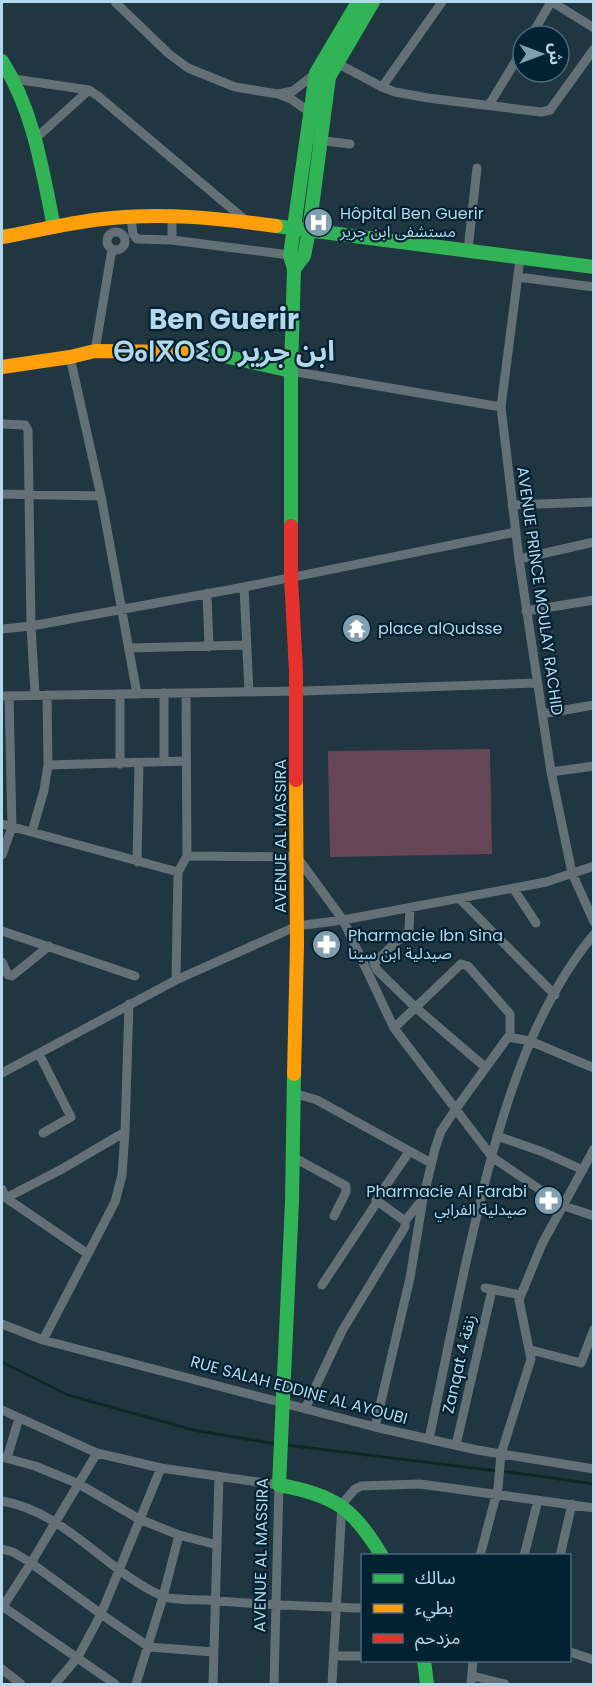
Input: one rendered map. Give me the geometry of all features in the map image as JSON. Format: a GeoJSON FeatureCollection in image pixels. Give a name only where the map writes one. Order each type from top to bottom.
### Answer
{"type":"FeatureCollection","features":[{"type":"Feature","properties":{"kind":"street"},"geometry":{"type":"LineString","coordinates":[[115,2],[188,69],[235,87],[278,94],[291,99],[311,113]]}},
{"type":"Feature","properties":{"kind":"street"},"geometry":{"type":"LineString","coordinates":[[315,140],[331,60],[358,2]]}},
{"type":"Feature","properties":{"kind":"street"},"geometry":{"type":"LineString","coordinates":[[278,94],[293,91],[331,60],[373,2]]}},
{"type":"Feature","properties":{"kind":"street"},"geometry":{"type":"LineString","coordinates":[[382,87],[442,2]]}},
{"type":"Feature","properties":{"kind":"street"},"geometry":{"type":"LineString","coordinates":[[538,24],[552,2],[594,28]]}},
{"type":"Feature","properties":{"kind":"street"},"geometry":{"type":"LineString","coordinates":[[331,60],[382,87],[428,98],[541,112],[550,110],[594,50]]}},
{"type":"Feature","properties":{"kind":"street"},"geometry":{"type":"LineString","coordinates":[[2,61],[14,79],[30,115],[54,227]]}},
{"type":"Feature","properties":{"kind":"street"},"geometry":{"type":"LineString","coordinates":[[489,105],[511,69]]}},
{"type":"Feature","properties":{"kind":"street"},"geometry":{"type":"LineString","coordinates":[[315,140],[311,113],[316,73]]}},
{"type":"Feature","properties":{"kind":"street"},"geometry":{"type":"LineString","coordinates":[[14,79],[89,90],[245,220]]}},
{"type":"Feature","properties":{"kind":"street"},"geometry":{"type":"LineString","coordinates":[[35,139],[89,90]]}},
{"type":"Feature","properties":{"kind":"street"},"geometry":{"type":"LineString","coordinates":[[315,140],[350,144]]}},
{"type":"Feature","properties":{"kind":"street","name":"AVENUE AL MASSIRA"},"geometry":{"type":"LineString","coordinates":[[274,1684],[281,1426],[293,1157],[297,926],[295,691],[291,577],[291,371],[294,269],[290,255],[315,140]]}},
{"type":"Feature","properties":{"kind":"street","name":"AVENUE AL MASSIRA"},"geometry":{"type":"LineString","coordinates":[[294,269],[304,256],[309,230],[315,140]]}},
{"type":"Feature","properties":{"kind":"street"},"geometry":{"type":"LineString","coordinates":[[468,250],[477,168]]}},
{"type":"Feature","properties":{"kind":"street"},"geometry":{"type":"LineString","coordinates":[[172,216],[172,240]]}},
{"type":"Feature","properties":{"kind":"street"},"geometry":{"type":"LineString","coordinates":[[2,237],[125,217],[172,216],[245,220],[520,259],[594,267]]}},
{"type":"Feature","properties":{"kind":"street"},"geometry":{"type":"LineString","coordinates":[[95,351],[112,249],[107,240],[110,235],[118,232],[125,217]]}},
{"type":"Feature","properties":{"kind":"street"},"geometry":{"type":"LineString","coordinates":[[125,217],[137,239],[172,240],[290,255]]}},
{"type":"Feature","properties":{"kind":"street","name":"AVENUE PRINCE MOULAY RACHID"},"geometry":{"type":"LineString","coordinates":[[520,259],[501,407],[526,612],[551,772],[572,873],[594,922]]}},
{"type":"Feature","properties":{"kind":"street"},"geometry":{"type":"LineString","coordinates":[[518,277],[594,287]]}},
{"type":"Feature","properties":{"kind":"street"},"geometry":{"type":"LineString","coordinates":[[2,367],[95,351],[169,350],[211,353],[291,371],[501,407]]}},
{"type":"Feature","properties":{"kind":"street"},"geometry":{"type":"LineString","coordinates":[[70,357],[101,496],[137,694]]}},
{"type":"Feature","properties":{"kind":"street"},"geometry":{"type":"LineString","coordinates":[[2,424],[21,424],[25,425],[28,430],[31,626],[35,695]]}},
{"type":"Feature","properties":{"kind":"street"},"geometry":{"type":"LineString","coordinates":[[2,494],[101,496]]}},
{"type":"Feature","properties":{"kind":"street"},"geometry":{"type":"LineString","coordinates":[[512,505],[594,502]]}},
{"type":"Feature","properties":{"kind":"street"},"geometry":{"type":"LineString","coordinates":[[2,629],[31,626],[244,587],[516,532]]}},
{"type":"Feature","properties":{"kind":"street"},"geometry":{"type":"LineString","coordinates":[[519,559],[594,542]]}},
{"type":"Feature","properties":{"kind":"street"},"geometry":{"type":"LineString","coordinates":[[244,587],[249,692]]}},
{"type":"Feature","properties":{"kind":"street"},"geometry":{"type":"LineString","coordinates":[[207,593],[209,647]]}},
{"type":"Feature","properties":{"kind":"street"},"geometry":{"type":"LineString","coordinates":[[526,612],[594,600]]}},
{"type":"Feature","properties":{"kind":"street"},"geometry":{"type":"LineString","coordinates":[[130,648],[246,645]]}},
{"type":"Feature","properties":{"kind":"street"},"geometry":{"type":"LineString","coordinates":[[2,855],[12,827],[6,755],[5,696],[295,691],[536,683]]}},
{"type":"Feature","properties":{"kind":"street"},"geometry":{"type":"LineString","coordinates":[[164,693],[164,762]]}},
{"type":"Feature","properties":{"kind":"street"},"geometry":{"type":"LineString","coordinates":[[176,980],[178,872],[187,856],[186,693]]}},
{"type":"Feature","properties":{"kind":"street"},"geometry":{"type":"LineString","coordinates":[[120,694],[120,764]]}},
{"type":"Feature","properties":{"kind":"street"},"geometry":{"type":"LineString","coordinates":[[32,832],[45,790],[48,765],[47,695]]}},
{"type":"Feature","properties":{"kind":"street"},"geometry":{"type":"LineString","coordinates":[[542,714],[594,705]]}},
{"type":"Feature","properties":{"kind":"street"},"geometry":{"type":"LineString","coordinates":[[48,765],[186,761]]}},
{"type":"Feature","properties":{"kind":"street"},"geometry":{"type":"LineString","coordinates":[[137,861],[139,763]]}},
{"type":"Feature","properties":{"kind":"street"},"geometry":{"type":"LineString","coordinates":[[551,772],[594,766]]}},
{"type":"Feature","properties":{"kind":"street"},"geometry":{"type":"LineString","coordinates":[[2,824],[178,872]]}},
{"type":"Feature","properties":{"kind":"street"},"geometry":{"type":"LineString","coordinates":[[187,856],[297,857],[343,920],[394,1028],[492,1157],[564,1206],[594,1216]]}},
{"type":"Feature","properties":{"kind":"street"},"geometry":{"type":"LineString","coordinates":[[2,1073],[176,980],[297,926],[411,908],[546,882],[594,866]]}},
{"type":"Feature","properties":{"kind":"street"},"geometry":{"type":"LineString","coordinates":[[513,888],[536,923]]}},
{"type":"Feature","properties":{"kind":"street"},"geometry":{"type":"LineString","coordinates":[[460,899],[555,995]]}},
{"type":"Feature","properties":{"kind":"street"},"geometry":{"type":"LineString","coordinates":[[411,908],[409,930],[374,963],[377,970],[485,1067]]}},
{"type":"Feature","properties":{"kind":"street"},"geometry":{"type":"LineString","coordinates":[[2,931],[135,976]]}},
{"type":"Feature","properties":{"kind":"street"},"geometry":{"type":"LineString","coordinates":[[429,1439],[463,1270],[497,1136],[530,1041],[573,959],[594,934]]}},
{"type":"Feature","properties":{"kind":"street"},"geometry":{"type":"LineString","coordinates":[[2,962],[8,975],[12,976],[49,946]]}},
{"type":"Feature","properties":{"kind":"street"},"geometry":{"type":"LineString","coordinates":[[394,1028],[461,964],[468,966],[510,1014],[510,1036]]}},
{"type":"Feature","properties":{"kind":"street"},"geometry":{"type":"LineString","coordinates":[[43,1340],[115,1202],[120,1188],[125,1132],[129,1004]]}},
{"type":"Feature","properties":{"kind":"street"},"geometry":{"type":"LineString","coordinates":[[375,1427],[410,1278],[431,1163],[441,1131],[506,1038],[510,1036],[530,1041],[594,1068]]}},
{"type":"Feature","properties":{"kind":"street"},"geometry":{"type":"LineString","coordinates":[[39,1054],[71,1117],[43,1133]]}},
{"type":"Feature","properties":{"kind":"street"},"geometry":{"type":"LineString","coordinates":[[294,1093],[316,1100],[431,1163]]}},
{"type":"Feature","properties":{"kind":"street"},"geometry":{"type":"LineString","coordinates":[[4,1193],[62,1169],[125,1132]]}},
{"type":"Feature","properties":{"kind":"street"},"geometry":{"type":"LineString","coordinates":[[497,1136],[543,1152],[583,1170]]}},
{"type":"Feature","properties":{"kind":"street"},"geometry":{"type":"LineString","coordinates":[[481,1554],[497,1491],[501,1459],[531,1359],[519,1300],[542,1244],[594,1149]]}},
{"type":"Feature","properties":{"kind":"street"},"geometry":{"type":"LineString","coordinates":[[321,1285],[377,1202],[376,1198],[409,1152]]}},
{"type":"Feature","properties":{"kind":"street"},"geometry":{"type":"LineString","coordinates":[[293,1157],[346,1186],[346,1192],[334,1216]]}},
{"type":"Feature","properties":{"kind":"street"},"geometry":{"type":"LineString","coordinates":[[4,1193],[88,1254]]}},
{"type":"Feature","properties":{"kind":"street"},"geometry":{"type":"LineString","coordinates":[[305,1410],[342,1331],[405,1227],[405,1221],[423,1199]]}},
{"type":"Feature","properties":{"kind":"street"},"geometry":{"type":"LineString","coordinates":[[377,1202],[405,1221]]}},
{"type":"Feature","properties":{"kind":"street","name":"Zanqat 4 زنقة"},"geometry":{"type":"LineString","coordinates":[[456,1444],[489,1289],[521,1295]]}},
{"type":"Feature","properties":{"kind":"street","name":"RUE SALAH EDDINE AL AYOUBI"},"geometry":{"type":"LineString","coordinates":[[2,1324],[43,1340],[305,1410],[456,1444],[501,1459],[594,1468]]}},
{"type":"Feature","properties":{"kind":"street"},"geometry":{"type":"LineString","coordinates":[[531,1350],[581,1364],[594,1329]]}},
{"type":"Feature","properties":{"kind":"street"},"geometry":{"type":"LineString","coordinates":[[2,1410],[62,1435],[97,1453],[161,1467],[315,1492],[342,1504],[365,1528],[381,1554]]}},
{"type":"Feature","properties":{"kind":"street"},"geometry":{"type":"LineString","coordinates":[[19,1419],[4,1458],[35,1466],[79,1484],[139,1519],[179,1535],[217,1545]]}},
{"type":"Feature","properties":{"kind":"street"},"geometry":{"type":"LineString","coordinates":[[97,1453],[2,1607],[115,1684]]}},
{"type":"Feature","properties":{"kind":"street"},"geometry":{"type":"LineString","coordinates":[[55,1684],[78,1657],[101,1614],[161,1467]]}},
{"type":"Feature","properties":{"kind":"street"},"geometry":{"type":"LineString","coordinates":[[213,1684],[219,1477]]}},
{"type":"Feature","properties":{"kind":"street"},"geometry":{"type":"LineString","coordinates":[[332,1684],[342,1504],[355,1489],[361,1486],[420,1484],[497,1491],[594,1508]]}},
{"type":"Feature","properties":{"kind":"street"},"geometry":{"type":"LineString","coordinates":[[524,1554],[538,1500]]}},
{"type":"Feature","properties":{"kind":"street"},"geometry":{"type":"LineString","coordinates":[[2,1501],[33,1510],[54,1522],[89,1545],[119,1570],[163,1597],[276,1606],[361,1608]]}},
{"type":"Feature","properties":{"kind":"street"},"geometry":{"type":"LineString","coordinates":[[560,1554],[572,1504]]}},
{"type":"Feature","properties":{"kind":"street"},"geometry":{"type":"LineString","coordinates":[[136,1684],[149,1647],[179,1535]]}},
{"type":"Feature","properties":{"kind":"street"},"geometry":{"type":"LineString","coordinates":[[2,1549],[13,1552],[31,1563],[149,1647],[213,1652]]}},
{"type":"Feature","properties":{"kind":"street"},"geometry":{"type":"LineString","coordinates":[[571,1652],[594,1660]]}},
{"type":"Feature","properties":{"kind":"street"},"geometry":{"type":"LineString","coordinates":[[335,1656],[361,1656]]}},
{"type":"Feature","properties":{"kind":"street"},"geometry":{"type":"LineString","coordinates":[[424,1662],[427,1684]]}},
{"type":"Feature","properties":{"kind":"street"},"geometry":{"type":"LineString","coordinates":[[473,1662],[472,1680],[504,1684]]}},
{"type":"Feature","properties":{"kind":"street"},"geometry":{"type":"LineString","coordinates":[[2,1669],[21,1684]]}},
{"type":"Feature","properties":{"kind":"shaded area"},"geometry":{"type":"Polygon","coordinates":[[[490,749],[492,854],[330,857],[328,751],[490,749]]]}},
{"type":"Feature","properties":{"kind":"waterway"},"geometry":{"type":"LineString","coordinates":[[2,1362],[68,1395],[193,1430],[276,1444]]}},
{"type":"Feature","properties":{"kind":"waterway"},"geometry":{"type":"LineString","coordinates":[[286,1445],[594,1484]]}},
{"type":"Feature","properties":{"kind":"traffic: fast"},"geometry":{"type":"LineString","coordinates":[[291,526],[291,371],[294,269],[290,255],[316,73],[358,2]]}},
{"type":"Feature","properties":{"kind":"traffic: fast"},"geometry":{"type":"LineString","coordinates":[[294,269],[304,256],[309,230],[329,77],[373,2]]}},
{"type":"Feature","properties":{"kind":"traffic: fast"},"geometry":{"type":"LineString","coordinates":[[2,61],[22,100],[36,141],[54,227]]}},
{"type":"Feature","properties":{"kind":"traffic: fast"},"geometry":{"type":"LineString","coordinates":[[276,226],[594,267]]}},
{"type":"Feature","properties":{"kind":"traffic: fast"},"geometry":{"type":"LineString","coordinates":[[190,352],[211,353],[291,371]]}},
{"type":"Feature","properties":{"kind":"traffic: fast"},"geometry":{"type":"LineString","coordinates":[[294,1074],[292,1202],[279,1485],[315,1494],[341,1506],[362,1526],[381,1554]]}},
{"type":"Feature","properties":{"kind":"traffic: fast"},"geometry":{"type":"LineString","coordinates":[[424,1662],[427,1684]]}},
{"type":"Feature","properties":{"kind":"traffic: slow"},"geometry":{"type":"LineString","coordinates":[[2,237],[89,221],[146,216],[211,218],[276,226]]}},
{"type":"Feature","properties":{"kind":"traffic: slow"},"geometry":{"type":"LineString","coordinates":[[2,367],[95,351],[190,352]]}},
{"type":"Feature","properties":{"kind":"traffic: slow"},"geometry":{"type":"LineString","coordinates":[[294,1074],[297,944],[296,780]]}},
{"type":"Feature","properties":{"kind":"traffic: jam"},"geometry":{"type":"LineString","coordinates":[[291,526],[296,672],[296,780]]}},
{"type":"Feature","properties":{"kind":"place","name":"Hôpital Ben Guerir مستشفى ابن جرير"},"geometry":{"type":"Point","coordinates":[319,222]}},
{"type":"Feature","properties":{"kind":"place","name":"place alQudsse"},"geometry":{"type":"Point","coordinates":[357,628]}},
{"type":"Feature","properties":{"kind":"place","name":"Pharmacie Ibn Sina صيدلية ابن سينا"},"geometry":{"type":"Point","coordinates":[327,944]}},
{"type":"Feature","properties":{"kind":"place","name":"Pharmacie Al Farabi صيدلية الفرابي"},"geometry":{"type":"Point","coordinates":[548,1200]}},
{"type":"Feature","properties":{"kind":"district","name":"Ben Guerir ⴱⴰⵏⴳⵔⵉⵔ ابن جرير"},"geometry":{"type":"Point","coordinates":[224,335]}}]}
